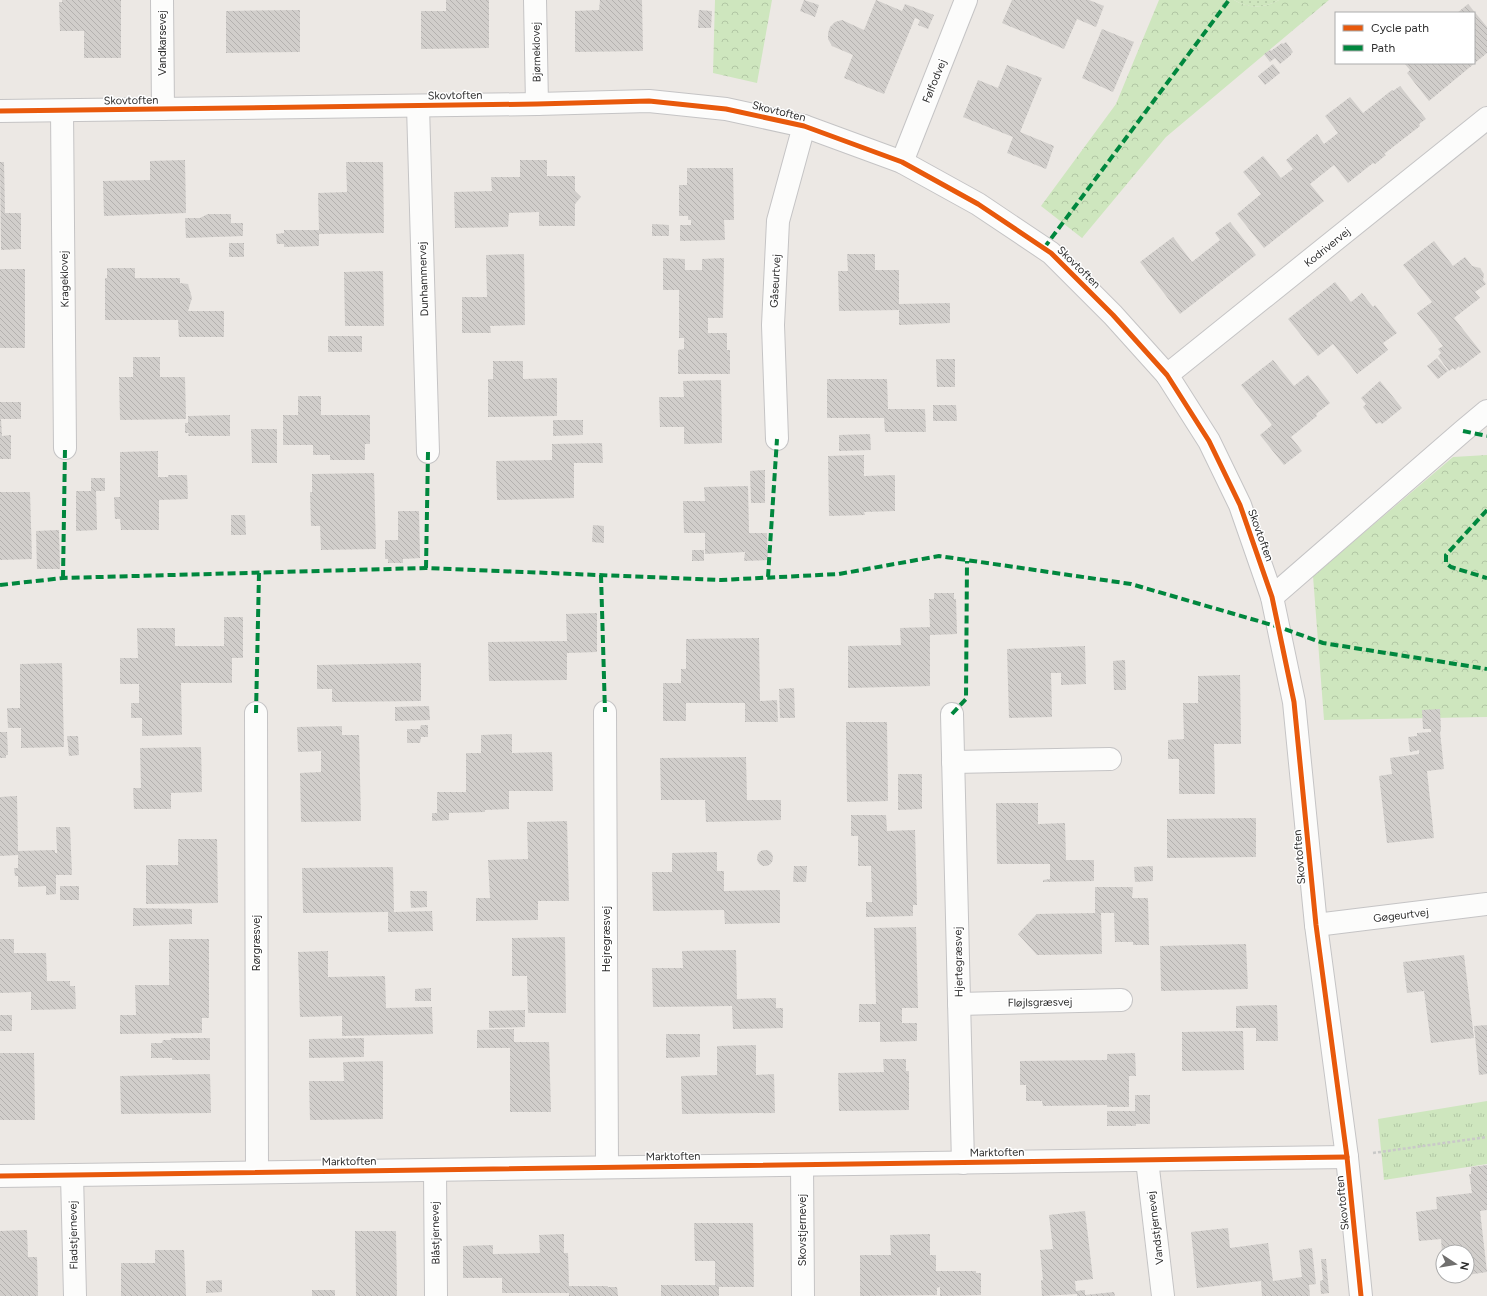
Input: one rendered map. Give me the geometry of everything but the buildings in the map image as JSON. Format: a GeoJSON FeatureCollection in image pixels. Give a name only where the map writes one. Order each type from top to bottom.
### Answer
{"type":"FeatureCollection","features":[{"type":"Feature","properties":{"kind":"street","name":"Vandkarsevej"},"geometry":{"type":"LineString","coordinates":[[162,0],[163,110]]}},
{"type":"Feature","properties":{"kind":"street","name":"Bjørneklovej"},"geometry":{"type":"LineString","coordinates":[[535,0],[538,104]]}},
{"type":"Feature","properties":{"kind":"street","name":"Følfodvej"},"geometry":{"type":"LineString","coordinates":[[902,162],[966,0]]}},
{"type":"Feature","properties":{"kind":"street","name":"Skovtoften"},"geometry":{"type":"LineString","coordinates":[[0,111],[163,110],[649,101],[726,109],[804,126],[902,162],[978,204],[1051,253],[1113,315],[1166,375],[1209,441],[1240,505],[1272,597],[1294,702],[1316,925],[1347,1157],[1362,1296]]}},
{"type":"Feature","properties":{"kind":"street","name":"Dunhammervej"},"geometry":{"type":"LineString","coordinates":[[418,106],[428,452]]}},
{"type":"Feature","properties":{"kind":"street","name":"Krageklovej"},"geometry":{"type":"LineString","coordinates":[[62,110],[65,448]]}},
{"type":"Feature","properties":{"kind":"street","name":"Kodrivervej"},"geometry":{"type":"LineString","coordinates":[[1166,375],[1487,118]]}},
{"type":"Feature","properties":{"kind":"street","name":"Gåseurtvej"},"geometry":{"type":"LineString","coordinates":[[777,439],[773,324],[778,221],[804,126]]}},
{"type":"Feature","properties":{"kind":"street"},"geometry":{"type":"LineString","coordinates":[[1272,597],[1487,411]]}},
{"type":"Feature","properties":{"kind":"street","name":"Hejregræsvej"},"geometry":{"type":"LineString","coordinates":[[605,712],[607,1167]]}},
{"type":"Feature","properties":{"kind":"street","name":"Rørgræsvej"},"geometry":{"type":"LineString","coordinates":[[256,713],[257,1172]]}},
{"type":"Feature","properties":{"kind":"street","name":"Hjertegræsvej"},"geometry":{"type":"LineString","coordinates":[[952,714],[962,1162]]}},
{"type":"Feature","properties":{"kind":"street"},"geometry":{"type":"LineString","coordinates":[[953,762],[1110,759]]}},
{"type":"Feature","properties":{"kind":"street","name":"Gøgeurtvej"},"geometry":{"type":"LineString","coordinates":[[1316,925],[1487,904]]}},
{"type":"Feature","properties":{"kind":"street","name":"Fløjlsgræsvej"},"geometry":{"type":"LineString","coordinates":[[959,1004],[1121,1000]]}},
{"type":"Feature","properties":{"kind":"street","name":"Marktoften"},"geometry":{"type":"LineString","coordinates":[[0,1176],[1347,1157]]}},
{"type":"Feature","properties":{"kind":"street","name":"Vandstjernevej"},"geometry":{"type":"LineString","coordinates":[[1147,1160],[1163,1296]]}},
{"type":"Feature","properties":{"kind":"street","name":"Skovstjernevej"},"geometry":{"type":"LineString","coordinates":[[802,1165],[803,1296]]}},
{"type":"Feature","properties":{"kind":"street","name":"Blåstjernevej"},"geometry":{"type":"LineString","coordinates":[[435,1170],[436,1296]]}},
{"type":"Feature","properties":{"kind":"street","name":"Fladstjernevej"},"geometry":{"type":"LineString","coordinates":[[72,1175],[74,1296]]}},
{"type":"Feature","properties":{"kind":"path"},"geometry":{"type":"LineString","coordinates":[[1347,1157],[1487,1137]]}},
{"type":"Feature","properties":{"kind":"green space"},"geometry":{"type":"Polygon","coordinates":[[[715,0],[772,0],[757,83],[713,73],[715,0]]]}},
{"type":"Feature","properties":{"kind":"green space"},"geometry":{"type":"Polygon","coordinates":[[[1159,0],[1234,0],[1245,5],[1262,6],[1279,0],[1329,0],[1166,137],[1082,238],[1041,206],[1116,104],[1159,0]]]}},
{"type":"Feature","properties":{"kind":"green space"},"geometry":{"type":"Polygon","coordinates":[[[1234,0],[1279,0],[1268,5],[1250,6],[1234,0]]]}},
{"type":"Feature","properties":{"kind":"green space"},"geometry":{"type":"Polygon","coordinates":[[[1487,455],[1487,717],[1324,720],[1313,576],[1453,457],[1487,455]]]}},
{"type":"Feature","properties":{"kind":"green space"},"geometry":{"type":"Polygon","coordinates":[[[1487,1101],[1487,1164],[1384,1180],[1378,1119],[1487,1101]]]}},
{"type":"Feature","properties":{"kind":"marked path"},"geometry":{"type":"LineString","coordinates":[[1044,248],[1229,0]]}},
{"type":"Feature","properties":{"kind":"marked path"},"geometry":{"type":"LineString","coordinates":[[1463,431],[1487,436]]}},
{"type":"Feature","properties":{"kind":"marked path"},"geometry":{"type":"LineString","coordinates":[[768,577],[777,439]]}},
{"type":"Feature","properties":{"kind":"marked path"},"geometry":{"type":"LineString","coordinates":[[63,578],[65,448]]}},
{"type":"Feature","properties":{"kind":"marked path"},"geometry":{"type":"LineString","coordinates":[[426,568],[428,452]]}},
{"type":"Feature","properties":{"kind":"marked path"},"geometry":{"type":"LineString","coordinates":[[1487,510],[1446,555],[1446,563],[1451,567],[1487,578]]}},
{"type":"Feature","properties":{"kind":"marked path"},"geometry":{"type":"LineString","coordinates":[[0,585],[63,578],[426,568],[721,580],[839,574],[939,556],[1131,584],[1279,627],[1323,643],[1487,669]]}},
{"type":"Feature","properties":{"kind":"marked path"},"geometry":{"type":"LineString","coordinates":[[952,714],[966,699],[967,561]]}},
{"type":"Feature","properties":{"kind":"marked path"},"geometry":{"type":"LineString","coordinates":[[256,713],[259,573]]}},
{"type":"Feature","properties":{"kind":"marked path"},"geometry":{"type":"LineString","coordinates":[[601,575],[605,712]]}},
{"type":"Feature","properties":{"kind":"cycle path"},"geometry":{"type":"LineString","coordinates":[[0,111],[537,104],[649,101],[726,109],[804,126],[902,162],[978,204],[1051,253],[1113,315],[1167,375],[1209,441],[1240,505],[1272,597],[1294,702],[1316,925],[1347,1157],[1361,1296]]}},
{"type":"Feature","properties":{"kind":"cycle path"},"geometry":{"type":"LineString","coordinates":[[0,1176],[1347,1157]]}}]}
